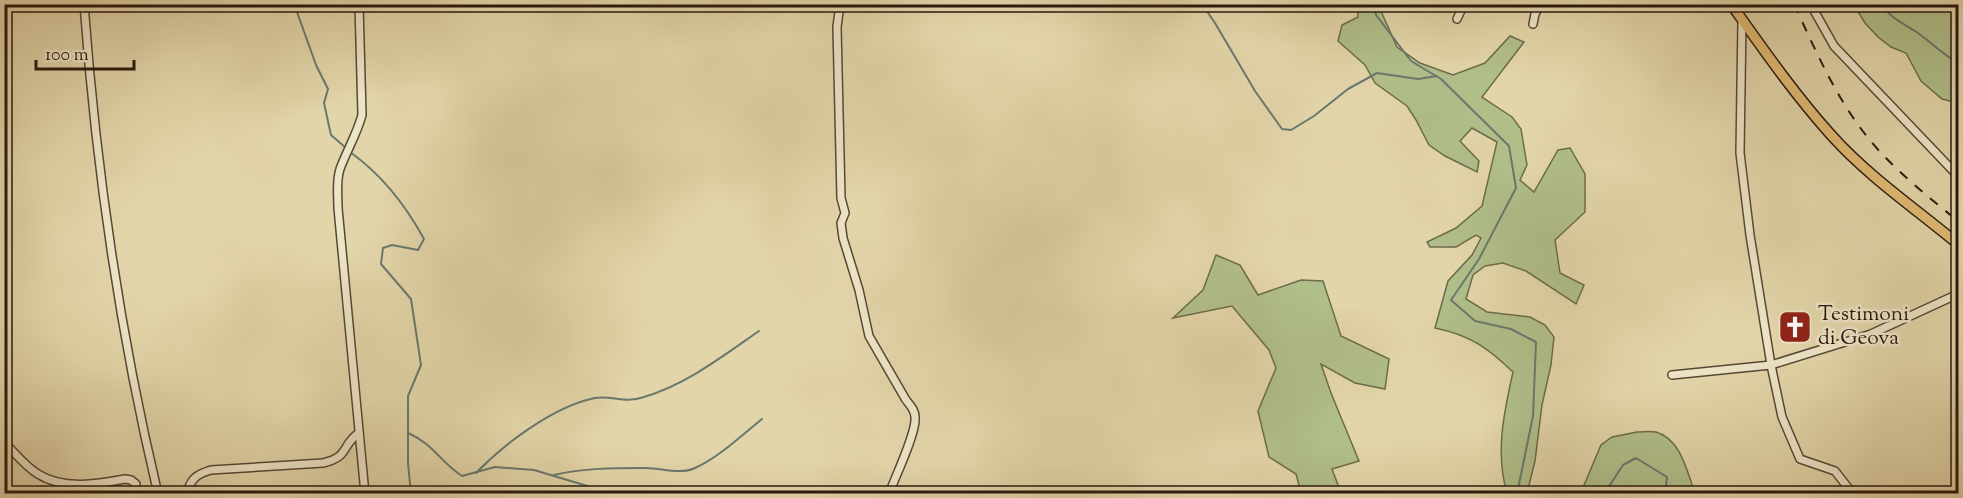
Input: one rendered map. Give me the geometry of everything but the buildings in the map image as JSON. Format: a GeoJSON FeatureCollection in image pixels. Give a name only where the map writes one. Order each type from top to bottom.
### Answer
{"type":"FeatureCollection","features":[{"type":"Feature","properties":{"kind":"main road"},"geometry":{"type":"LineString","coordinates":[[1733,6],[1775,66],[1832,136],[1860,164],[1959,244]]}},
{"type":"Feature","properties":{"kind":"street"},"geometry":{"type":"LineString","coordinates":[[84,4],[89,66],[113,257],[142,430],[158,494]]}},
{"type":"Feature","properties":{"kind":"street"},"geometry":{"type":"LineString","coordinates":[[359,4],[362,98],[359,126],[340,171],[338,207],[364,494]]}},
{"type":"Feature","properties":{"kind":"street"},"geometry":{"type":"LineString","coordinates":[[840,4],[837,27],[843,238],[859,290],[869,336],[915,417],[913,430],[889,494]]}},
{"type":"Feature","properties":{"kind":"street"},"geometry":{"type":"LineString","coordinates":[[1456,19],[1464,4]]}},
{"type":"Feature","properties":{"kind":"street"},"geometry":{"type":"LineString","coordinates":[[1533,24],[1535,14],[1541,4]]}},
{"type":"Feature","properties":{"kind":"street"},"geometry":{"type":"LineString","coordinates":[[1810,4],[1834,46],[1959,176]]}},
{"type":"Feature","properties":{"kind":"street"},"geometry":{"type":"LineString","coordinates":[[1742,20],[1740,153],[1771,365],[1782,417],[1800,459],[1835,471],[1853,494]]}},
{"type":"Feature","properties":{"kind":"street"},"geometry":{"type":"LineString","coordinates":[[1672,375],[1771,365],[1871,334],[1959,294]]}},
{"type":"Feature","properties":{"kind":"street"},"geometry":{"type":"LineString","coordinates":[[187,494],[192,479],[200,473],[211,470],[334,461],[359,433]]}},
{"type":"Feature","properties":{"kind":"street"},"geometry":{"type":"LineString","coordinates":[[4,442],[27,466],[48,480],[76,484],[125,478],[136,484],[136,494]]}},
{"type":"Feature","properties":{"kind":"green space"},"geometry":{"type":"Polygon","coordinates":[[[1381,4],[1380,9],[1397,47],[1420,63],[1453,75],[1485,63],[1510,36],[1524,42],[1482,97],[1512,117],[1521,129],[1527,165],[1520,180],[1534,192],[1558,150],[1570,148],[1585,174],[1585,212],[1555,240],[1560,273],[1584,285],[1576,304],[1526,271],[1503,263],[1485,266],[1473,275],[1466,299],[1487,312],[1530,317],[1545,325],[1554,337],[1535,461],[1527,493],[1507,493],[1503,478],[1502,433],[1513,372],[1478,344],[1458,334],[1435,328],[1448,281],[1472,255],[1481,238],[1476,235],[1456,247],[1430,247],[1427,242],[1456,228],[1482,206],[1497,142],[1472,128],[1460,141],[1479,161],[1477,172],[1445,156],[1429,145],[1407,106],[1375,83],[1365,65],[1338,41],[1342,25],[1358,17],[1357,5],[1381,4]]]}},
{"type":"Feature","properties":{"kind":"green space"},"geometry":{"type":"Polygon","coordinates":[[[1854,5],[1958,5],[1958,103],[1942,99],[1921,81],[1906,53],[1891,47],[1878,37],[1865,23],[1854,5]]]}},
{"type":"Feature","properties":{"kind":"green space"},"geometry":{"type":"Polygon","coordinates":[[[1216,255],[1240,265],[1258,295],[1301,280],[1323,281],[1341,336],[1389,359],[1385,389],[1355,383],[1321,364],[1359,461],[1332,469],[1341,493],[1301,493],[1296,474],[1269,457],[1258,411],[1276,368],[1269,350],[1232,306],[1173,318],[1203,290],[1216,255]]]}},
{"type":"Feature","properties":{"kind":"green space"},"geometry":{"type":"Polygon","coordinates":[[[1637,432],[1656,432],[1672,442],[1682,457],[1695,493],[1582,493],[1601,445],[1612,437],[1637,432]]]}},
{"type":"Feature","properties":{"kind":"waterway"},"geometry":{"type":"LineString","coordinates":[[289,4],[297,12],[316,65],[328,89],[324,103],[331,135],[346,148]]}},
{"type":"Feature","properties":{"kind":"waterway"},"geometry":{"type":"LineString","coordinates":[[1202,4],[1255,91],[1282,129],[1291,130],[1314,116],[1348,89],[1377,73],[1418,79],[1437,76]]}},
{"type":"Feature","properties":{"kind":"waterway"},"geometry":{"type":"LineString","coordinates":[[1374,4],[1376,15],[1411,61],[1441,79],[1509,146],[1516,188],[1479,259],[1451,300],[1475,321],[1511,329],[1536,342],[1533,416],[1517,494]]}},
{"type":"Feature","properties":{"kind":"waterway"},"geometry":{"type":"LineString","coordinates":[[1880,4],[1892,16],[1958,63]]}},
{"type":"Feature","properties":{"kind":"waterway"},"geometry":{"type":"LineString","coordinates":[[350,152],[392,191],[424,239],[418,250],[392,245],[383,248],[381,264],[411,299],[421,365],[408,396],[408,463],[411,494]]}},
{"type":"Feature","properties":{"kind":"waterway"},"geometry":{"type":"LineString","coordinates":[[476,473],[515,439],[563,409],[595,398],[630,400],[660,391],[704,368],[759,331]]}},
{"type":"Feature","properties":{"kind":"waterway"},"geometry":{"type":"LineString","coordinates":[[554,475],[610,468],[689,470],[721,452],[762,419]]}},
{"type":"Feature","properties":{"kind":"waterway"},"geometry":{"type":"LineString","coordinates":[[408,433],[425,443],[462,476],[495,467],[534,470],[614,494]]}},
{"type":"Feature","properties":{"kind":"waterway"},"geometry":{"type":"LineString","coordinates":[[1604,494],[1623,465],[1636,458],[1667,477],[1665,494]]}},
{"type":"Feature","properties":{"kind":"railway"},"geometry":{"type":"LineString","coordinates":[[1794,4],[1832,84],[1855,121],[1883,155],[1958,221]]}},
{"type":"Feature","properties":{"kind":"place","name":"Testimoni di Geova"},"geometry":{"type":"Point","coordinates":[1795,327]}}]}
